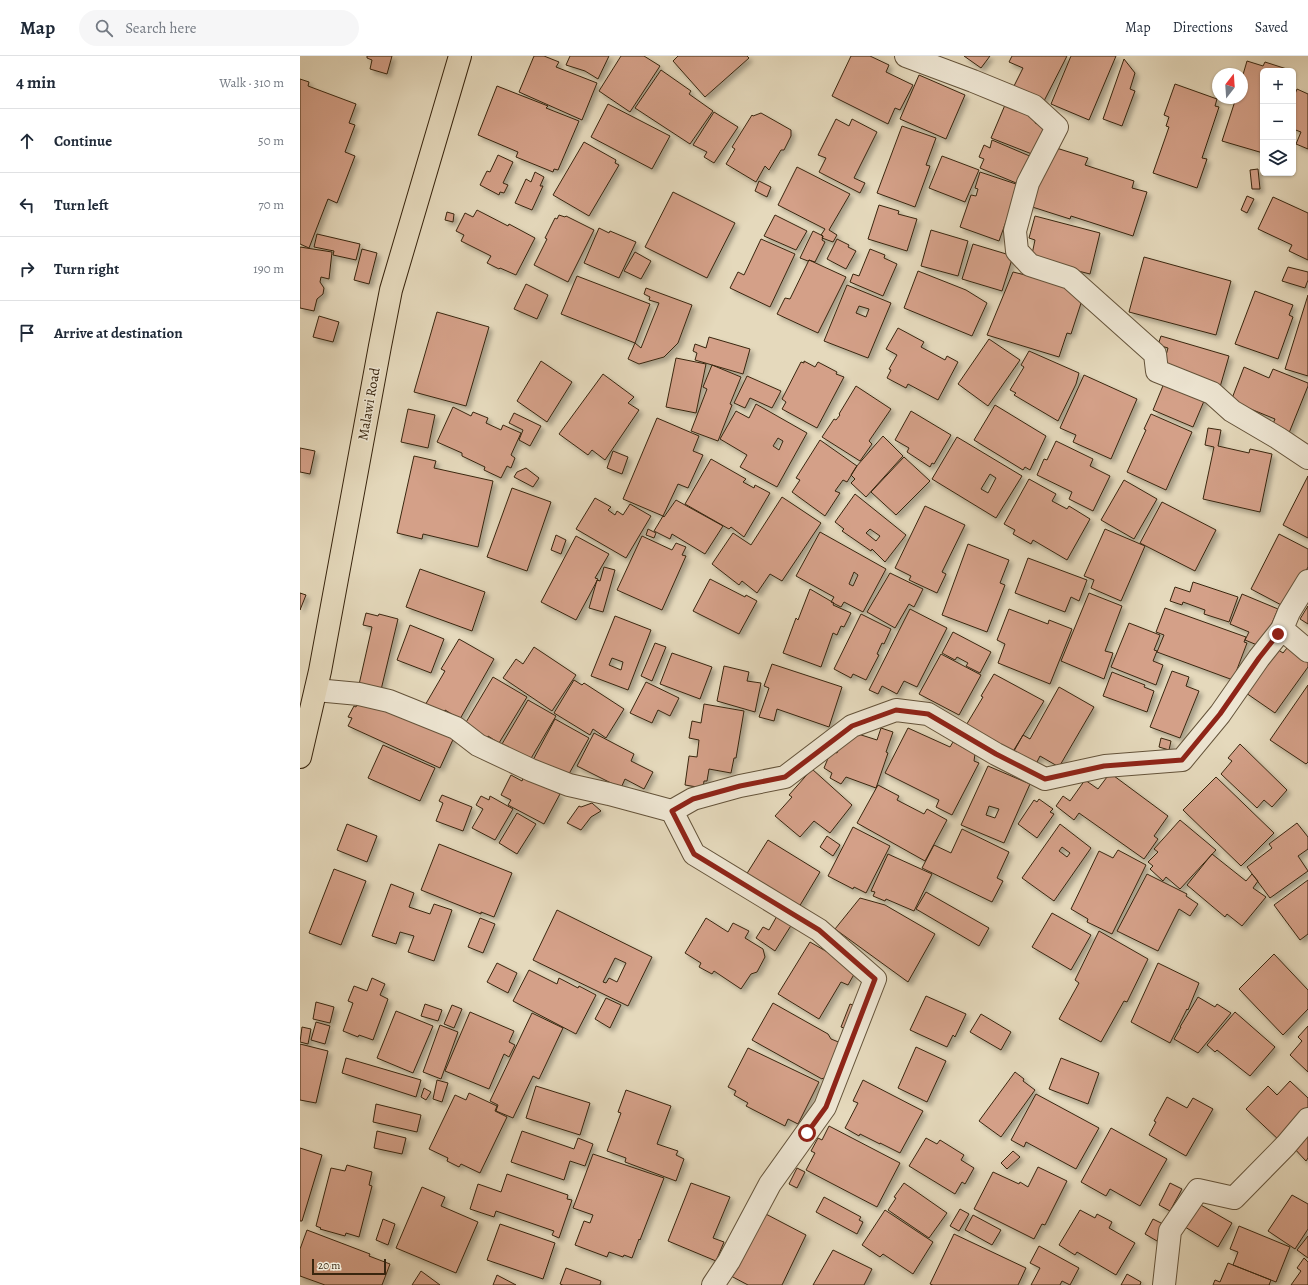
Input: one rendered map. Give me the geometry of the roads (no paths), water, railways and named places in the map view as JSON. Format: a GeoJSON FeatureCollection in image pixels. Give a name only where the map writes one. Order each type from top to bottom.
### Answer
{"type":"FeatureCollection","features":[{"type":"Feature","properties":{"kind":"main road","name":"Malawi Road"},"geometry":{"type":"LineString","coordinates":[[300,757],[316,690],[391,290],[460,56]]}},
{"type":"Feature","properties":{"kind":"street"},"geometry":{"type":"LineString","coordinates":[[906,56],[1034,106],[1057,127],[1028,183],[1015,231],[1017,251],[1030,265],[1070,278],[1155,354],[1157,371],[1212,393],[1232,411],[1278,438],[1308,458]]}},
{"type":"Feature","properties":{"kind":"street"},"geometry":{"type":"LineString","coordinates":[[316,690],[359,694],[388,701],[456,728],[478,745],[531,770],[569,785],[672,811],[693,799],[740,786],[785,777],[852,726],[896,710],[928,714],[996,754],[1045,779],[1104,766],[1182,760],[1220,714],[1259,658],[1282,629],[1289,612],[1308,581]]}},
{"type":"Feature","properties":{"kind":"street"},"geometry":{"type":"LineString","coordinates":[[1282,629],[1308,651]]}},
{"type":"Feature","properties":{"kind":"street"},"geometry":{"type":"LineString","coordinates":[[672,811],[694,854],[819,930],[875,979],[826,1107],[770,1184],[729,1261],[713,1285]]}},
{"type":"Feature","properties":{"kind":"street"},"geometry":{"type":"LineString","coordinates":[[1164,1285],[1170,1230],[1198,1190],[1234,1198],[1286,1145],[1308,1120]]}}]}
